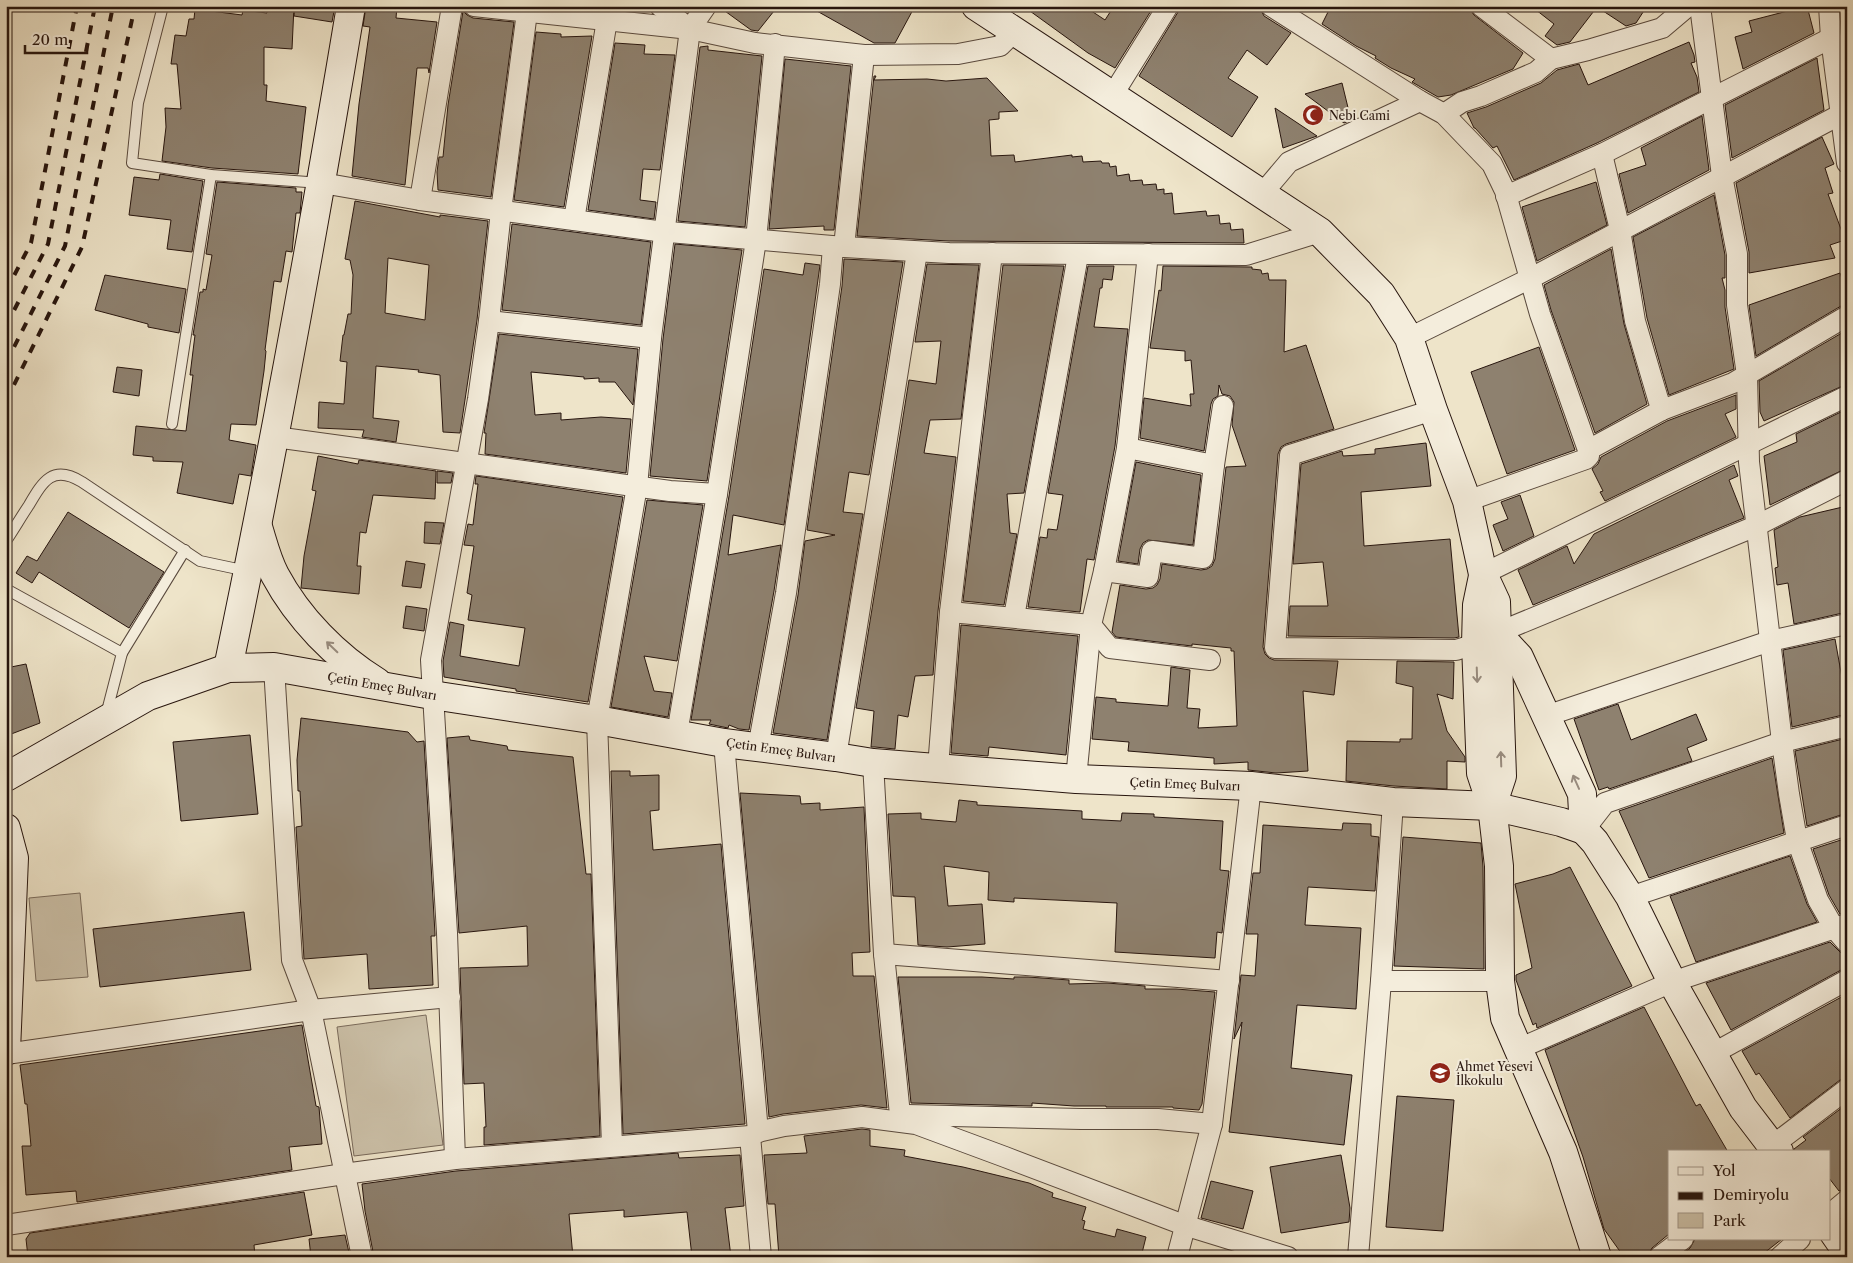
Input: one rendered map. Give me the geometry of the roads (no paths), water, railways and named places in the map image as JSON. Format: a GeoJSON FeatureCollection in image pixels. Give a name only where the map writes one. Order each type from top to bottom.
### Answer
{"type":"FeatureCollection","features":[{"type":"Feature","properties":{"kind":"main road"},"geometry":{"type":"LineString","coordinates":[[228,668],[275,437],[322,183],[351,6]]}},
{"type":"Feature","properties":{"kind":"main road"},"geometry":{"type":"LineString","coordinates":[[976,6],[1320,232],[1381,294],[1409,338],[1433,410],[1467,501],[1483,574],[1496,602],[1486,639],[1502,776],[1492,806],[1499,866],[1500,980],[1505,1018],[1563,1152],[1597,1257]]}},
{"type":"Feature","properties":{"kind":"main road"},"geometry":{"type":"LineString","coordinates":[[258,527],[274,574],[296,608],[331,646],[356,669],[385,687]]}},
{"type":"Feature","properties":{"kind":"main road"},"geometry":{"type":"LineString","coordinates":[[1486,639],[1519,657],[1582,794],[1584,830],[1595,842],[1630,897],[1672,982],[1743,1108],[1776,1149]]}},
{"type":"Feature","properties":{"kind":"main road","name":"Çetin Emeç Bulvarı"},"geometry":{"type":"LineString","coordinates":[[6,777],[148,696],[228,668],[274,667],[432,695],[597,720],[758,748],[873,763],[1076,779],[1251,786],[1394,802],[1492,806],[1561,822],[1584,830]]}},
{"type":"Feature","properties":{"kind":"main road"},"geometry":{"type":"LineString","coordinates":[[6,828],[14,858],[6,1052]]}},
{"type":"Feature","properties":{"kind":"main road"},"geometry":{"type":"LineString","coordinates":[[1830,1227],[1847,1252]]}},
{"type":"Feature","properties":{"kind":"street"},"geometry":{"type":"LineString","coordinates":[[420,200],[452,6]]}},
{"type":"Feature","properties":{"kind":"street"},"geometry":{"type":"LineString","coordinates":[[474,6],[690,29],[755,43],[864,55],[958,54],[1000,46],[1014,32]]}},
{"type":"Feature","properties":{"kind":"street"},"geometry":{"type":"LineString","coordinates":[[660,6],[690,29]]}},
{"type":"Feature","properties":{"kind":"street"},"geometry":{"type":"LineString","coordinates":[[612,1146],[597,720],[637,486],[663,232],[690,29],[706,6]]}},
{"type":"Feature","properties":{"kind":"street"},"geometry":{"type":"LineString","coordinates":[[1112,96],[1168,6]]}},
{"type":"Feature","properties":{"kind":"street"},"geometry":{"type":"LineString","coordinates":[[1271,6],[1420,102],[1444,114],[1492,164],[1506,196],[1546,331],[1589,456],[1586,459],[1467,501]]}},
{"type":"Feature","properties":{"kind":"street"},"geometry":{"type":"LineString","coordinates":[[1481,6],[1551,59]]}},
{"type":"Feature","properties":{"kind":"street"},"geometry":{"type":"LineString","coordinates":[[1444,114],[1462,102],[1481,96],[1536,72],[1551,59],[1662,28],[1688,6]]}},
{"type":"Feature","properties":{"kind":"street"},"geometry":{"type":"LineString","coordinates":[[1518,1049],[1672,982],[1843,932],[1818,900],[1797,840],[1782,742],[1756,526],[1748,444],[1748,375],[1736,305],[1737,254],[1722,176],[1700,6]]}},
{"type":"Feature","properties":{"kind":"street"},"geometry":{"type":"LineString","coordinates":[[1829,6],[1830,38],[1844,113],[1847,163]]}},
{"type":"Feature","properties":{"kind":"street"},"geometry":{"type":"LineString","coordinates":[[455,1159],[447,933],[431,660],[467,462],[490,321],[501,211],[527,12]]}},
{"type":"Feature","properties":{"kind":"street"},"geometry":{"type":"LineString","coordinates":[[574,220],[607,20]]}},
{"type":"Feature","properties":{"kind":"street"},"geometry":{"type":"LineString","coordinates":[[1506,196],[1602,154],[1830,38]]}},
{"type":"Feature","properties":{"kind":"street"},"geometry":{"type":"LineString","coordinates":[[677,734],[717,494],[756,240],[775,44]]}},
{"type":"Feature","properties":{"kind":"street"},"geometry":{"type":"LineString","coordinates":[[758,748],[786,593],[830,284],[839,247],[864,55]]}},
{"type":"Feature","properties":{"kind":"street"},"geometry":{"type":"LineString","coordinates":[[1262,194],[1289,162],[1420,102]]}},
{"type":"Feature","properties":{"kind":"street"},"geometry":{"type":"LineString","coordinates":[[1409,338],[1531,278],[1844,113]]}},
{"type":"Feature","properties":{"kind":"street"},"geometry":{"type":"LineString","coordinates":[[1602,154],[1620,230],[1635,322],[1662,410]]}},
{"type":"Feature","properties":{"kind":"street"},"geometry":{"type":"LineString","coordinates":[[322,183],[420,200],[663,232],[917,252],[1246,256],[1320,232]]}},
{"type":"Feature","properties":{"kind":"street"},"geometry":{"type":"LineString","coordinates":[[836,757],[917,252]]}},
{"type":"Feature","properties":{"kind":"street"},"geometry":{"type":"LineString","coordinates":[[938,768],[950,612],[992,253]]}},
{"type":"Feature","properties":{"kind":"street"},"geometry":{"type":"LineString","coordinates":[[1076,779],[1091,626],[1104,571],[1127,448],[1148,254]]}},
{"type":"Feature","properties":{"kind":"street"},"geometry":{"type":"LineString","coordinates":[[1014,617],[1078,255]]}},
{"type":"Feature","properties":{"kind":"street"},"geometry":{"type":"LineString","coordinates":[[1588,450],[1662,410],[1733,384],[1847,316]]}},
{"type":"Feature","properties":{"kind":"street"},"geometry":{"type":"LineString","coordinates":[[490,321],[651,338]]}},
{"type":"Feature","properties":{"kind":"street"},"geometry":{"type":"LineString","coordinates":[[1483,574],[1847,396]]}},
{"type":"Feature","properties":{"kind":"street"},"geometry":{"type":"LineString","coordinates":[[1104,571],[1148,577],[1152,551],[1203,558],[1223,406]]}},
{"type":"Feature","properties":{"kind":"street"},"geometry":{"type":"LineString","coordinates":[[1433,410],[1290,455],[1275,648],[1456,650],[1756,526],[1847,480]]}},
{"type":"Feature","properties":{"kind":"street"},"geometry":{"type":"LineString","coordinates":[[275,437],[637,486],[717,494]]}},
{"type":"Feature","properties":{"kind":"street"},"geometry":{"type":"LineString","coordinates":[[1127,448],[1214,466]]}},
{"type":"Feature","properties":{"kind":"street"},"geometry":{"type":"LineString","coordinates":[[950,612],[1091,626],[1110,648],[1210,660]]}},
{"type":"Feature","properties":{"kind":"street"},"geometry":{"type":"LineString","coordinates":[[1546,716],[1770,641],[1847,624]]}},
{"type":"Feature","properties":{"kind":"street"},"geometry":{"type":"LineString","coordinates":[[274,667],[292,960],[311,1010],[362,1257]]}},
{"type":"Feature","properties":{"kind":"street"},"geometry":{"type":"LineString","coordinates":[[1584,830],[1605,803],[1782,742],[1847,726]]}},
{"type":"Feature","properties":{"kind":"street"},"geometry":{"type":"LineString","coordinates":[[724,742],[754,1134],[761,1257]]}},
{"type":"Feature","properties":{"kind":"street"},"geometry":{"type":"LineString","coordinates":[[873,763],[884,954],[900,1115]]}},
{"type":"Feature","properties":{"kind":"street"},"geometry":{"type":"LineString","coordinates":[[1177,1257],[1212,1124],[1251,786]]}},
{"type":"Feature","properties":{"kind":"street"},"geometry":{"type":"LineString","coordinates":[[1358,1257],[1394,802]]}},
{"type":"Feature","properties":{"kind":"street"},"geometry":{"type":"LineString","coordinates":[[1630,897],[1797,840],[1847,825]]}},
{"type":"Feature","properties":{"kind":"street"},"geometry":{"type":"LineString","coordinates":[[884,954],[1229,981]]}},
{"type":"Feature","properties":{"kind":"street"},"geometry":{"type":"LineString","coordinates":[[1381,981],[1500,980]]}},
{"type":"Feature","properties":{"kind":"street"},"geometry":{"type":"LineString","coordinates":[[1712,1054],[1847,980]]}},
{"type":"Feature","properties":{"kind":"street"},"geometry":{"type":"LineString","coordinates":[[6,1052],[311,1010],[450,997]]}},
{"type":"Feature","properties":{"kind":"street"},"geometry":{"type":"LineString","coordinates":[[1776,1149],[1847,1089]]}},
{"type":"Feature","properties":{"kind":"street"},"geometry":{"type":"LineString","coordinates":[[6,1224],[455,1159],[754,1134],[784,1126],[862,1117],[900,1115],[1158,1119],[1212,1124]]}},
{"type":"Feature","properties":{"kind":"street"},"geometry":{"type":"LineString","coordinates":[[862,1117],[916,1124],[1184,1225],[1288,1257]]}},
{"type":"Feature","properties":{"kind":"street"},"geometry":{"type":"LineString","coordinates":[[1830,1213],[1847,1200]]}},
{"type":"Feature","properties":{"kind":"street"},"geometry":{"type":"LineString","coordinates":[[1659,1257],[1682,1240]]}},
{"type":"Feature","properties":{"kind":"street"},"geometry":{"type":"LineString","coordinates":[[1780,1257],[1799,1240]]}},
{"type":"Feature","properties":{"kind":"lane"},"geometry":{"type":"LineString","coordinates":[[162,6],[138,103],[132,163],[211,175],[322,183]]}},
{"type":"Feature","properties":{"kind":"lane"},"geometry":{"type":"LineString","coordinates":[[172,424],[211,175]]}},
{"type":"Feature","properties":{"kind":"lane"},"geometry":{"type":"LineString","coordinates":[[6,541],[42,482],[57,475],[66,475],[82,482],[200,561],[248,572]]}},
{"type":"Feature","properties":{"kind":"lane"},"geometry":{"type":"LineString","coordinates":[[106,719],[122,653],[185,550]]}},
{"type":"Feature","properties":{"kind":"lane"},"geometry":{"type":"LineString","coordinates":[[6,589],[122,653]]}},
{"type":"Feature","properties":{"kind":"railway"},"geometry":{"type":"LineString","coordinates":[[6,291],[31,243],[77,6]]}},
{"type":"Feature","properties":{"kind":"railway"},"geometry":{"type":"LineString","coordinates":[[6,326],[48,244],[95,6]]}},
{"type":"Feature","properties":{"kind":"railway"},"geometry":{"type":"LineString","coordinates":[[6,363],[65,246],[113,6]]}},
{"type":"Feature","properties":{"kind":"railway"},"geometry":{"type":"LineString","coordinates":[[6,401],[82,247],[135,6]]}},
{"type":"Feature","properties":{"kind":"place","name":"Nebi Cami"},"geometry":{"type":"Point","coordinates":[1313,115]}},
{"type":"Feature","properties":{"kind":"place","name":"Ahmet Yesevi İlkokulu"},"geometry":{"type":"Point","coordinates":[1440,1073]}}]}
